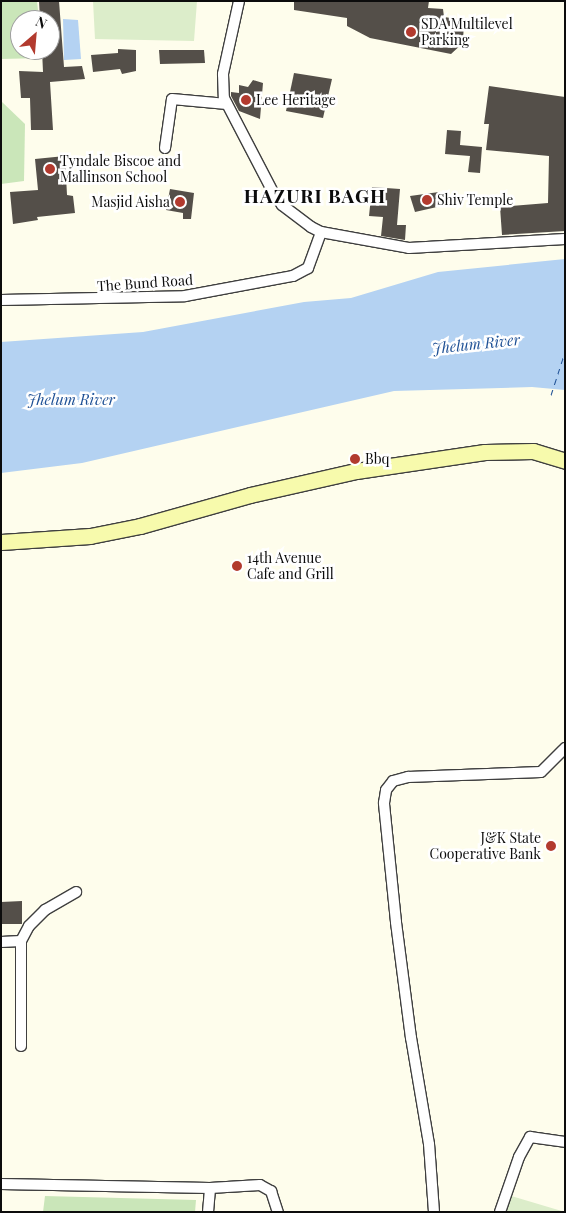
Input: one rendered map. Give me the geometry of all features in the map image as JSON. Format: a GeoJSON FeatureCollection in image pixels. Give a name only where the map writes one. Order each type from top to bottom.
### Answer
{"type":"FeatureCollection","features":[{"type":"Feature","properties":{"kind":"main road"},"geometry":{"type":"LineString","coordinates":[[1,542],[90,536],[140,526],[250,495],[356,471],[485,452],[533,451],[565,461]]}},
{"type":"Feature","properties":{"kind":"street"},"geometry":{"type":"LineString","coordinates":[[239,1],[222,88],[227,104],[282,205],[322,232],[409,248],[565,239]]}},
{"type":"Feature","properties":{"kind":"street"},"geometry":{"type":"LineString","coordinates":[[164,148],[172,99],[227,104]]}},
{"type":"Feature","properties":{"kind":"street","name":"The Bund Road"},"geometry":{"type":"LineString","coordinates":[[1,300],[185,296],[293,276],[308,268],[322,232]]}},
{"type":"Feature","properties":{"kind":"street"},"geometry":{"type":"LineString","coordinates":[[434,1212],[429,1144],[411,1038],[396,922],[384,803],[386,790],[393,781],[408,777],[541,772],[565,748]]}},
{"type":"Feature","properties":{"kind":"street"},"geometry":{"type":"LineString","coordinates":[[22,1046],[21,942],[29,926],[45,910],[76,892]]}},
{"type":"Feature","properties":{"kind":"street"},"geometry":{"type":"LineString","coordinates":[[1,942],[21,942]]}},
{"type":"Feature","properties":{"kind":"street"},"geometry":{"type":"LineString","coordinates":[[500,1212],[519,1157],[530,1137],[565,1142]]}},
{"type":"Feature","properties":{"kind":"street"},"geometry":{"type":"LineString","coordinates":[[1,1184],[210,1188],[260,1185],[272,1191],[278,1212]]}},
{"type":"Feature","properties":{"kind":"street"},"geometry":{"type":"LineString","coordinates":[[208,1212],[210,1188]]}},
{"type":"Feature","properties":{"kind":"green space"},"geometry":{"type":"Polygon","coordinates":[[[1,1],[37,1],[38,10],[10,10],[10,59],[1,59],[1,1]]]}},
{"type":"Feature","properties":{"kind":"green space"},"geometry":{"type":"Polygon","coordinates":[[[93,1],[197,1],[194,41],[95,39],[93,1]]]}},
{"type":"Feature","properties":{"kind":"green space"},"geometry":{"type":"Polygon","coordinates":[[[1,101],[25,124],[24,181],[1,184],[1,101]]]}},
{"type":"Feature","properties":{"kind":"green space"},"geometry":{"type":"Polygon","coordinates":[[[508,1195],[565,1212],[503,1212],[508,1195]]]}},
{"type":"Feature","properties":{"kind":"green space"},"geometry":{"type":"Polygon","coordinates":[[[45,1196],[196,1200],[195,1212],[43,1212],[45,1196]]]}},
{"type":"Feature","properties":{"kind":"water"},"geometry":{"type":"Polygon","coordinates":[[[63,19],[78,20],[81,59],[64,60],[63,19]]]}},
{"type":"Feature","properties":{"kind":"water","name":"Jhelum River"},"geometry":{"type":"Polygon","coordinates":[[[565,259],[565,390],[532,387],[394,391],[82,463],[1,473],[1,342],[143,332],[304,302],[351,298],[438,272],[565,259]]]}},
{"type":"Feature","properties":{"kind":"building"},"geometry":{"type":"Polygon","coordinates":[[[39,1],[59,1],[60,10],[39,10],[39,1]]]}},
{"type":"Feature","properties":{"kind":"building","name":"SDA Multilevel Parking"},"geometry":{"type":"Polygon","coordinates":[[[294,1],[429,1],[428,8],[443,9],[444,17],[464,20],[463,43],[451,54],[370,38],[347,26],[347,18],[294,10],[294,1]]]}},
{"type":"Feature","properties":{"kind":"building"},"geometry":{"type":"Polygon","coordinates":[[[60,14],[64,67],[82,66],[85,79],[50,82],[53,130],[31,130],[30,98],[21,98],[19,71],[43,72],[42,60],[60,60],[60,14]]]}},
{"type":"Feature","properties":{"kind":"building"},"geometry":{"type":"Polygon","coordinates":[[[118,49],[136,50],[136,71],[122,74],[120,69],[93,72],[91,55],[118,53],[118,49]]]}},
{"type":"Feature","properties":{"kind":"building"},"geometry":{"type":"Polygon","coordinates":[[[159,50],[204,50],[205,63],[160,64],[159,50]]]}},
{"type":"Feature","properties":{"kind":"building"},"geometry":{"type":"Polygon","coordinates":[[[294,73],[332,79],[323,118],[286,111],[294,73]]]}},
{"type":"Feature","properties":{"kind":"building","name":"Lee Heritage"},"geometry":{"type":"Polygon","coordinates":[[[253,80],[263,83],[260,119],[239,111],[231,96],[231,92],[239,93],[239,85],[248,87],[253,80]]]}},
{"type":"Feature","properties":{"kind":"building"},"geometry":{"type":"Polygon","coordinates":[[[489,86],[565,97],[565,231],[502,235],[500,207],[548,203],[549,156],[486,150],[489,124],[484,124],[489,86]]]}},
{"type":"Feature","properties":{"kind":"building"},"geometry":{"type":"Polygon","coordinates":[[[447,130],[461,131],[460,145],[482,147],[480,173],[468,172],[470,156],[445,154],[447,130]]]}},
{"type":"Feature","properties":{"kind":"building"},"geometry":{"type":"Polygon","coordinates":[[[65,156],[67,195],[73,196],[75,213],[37,217],[38,220],[13,224],[10,192],[38,190],[35,159],[65,156]]]}},
{"type":"Feature","properties":{"kind":"building"},"geometry":{"type":"Polygon","coordinates":[[[372,187],[400,189],[397,225],[406,225],[405,240],[381,236],[383,217],[369,216],[372,187]]]}},
{"type":"Feature","properties":{"kind":"building","name":"Masjid Aisha"},"geometry":{"type":"Polygon","coordinates":[[[170,189],[194,193],[191,219],[183,219],[183,213],[166,210],[170,189]]]}},
{"type":"Feature","properties":{"kind":"building","name":"Shiv Temple"},"geometry":{"type":"Polygon","coordinates":[[[439,192],[437,207],[415,212],[410,196],[439,192]]]}},
{"type":"Feature","properties":{"kind":"building"},"geometry":{"type":"Polygon","coordinates":[[[22,901],[22,924],[1,924],[1,902],[22,901]]]}},
{"type":"Feature","properties":{"kind":"ferry route"},"geometry":{"type":"LineString","coordinates":[[551,395],[565,352]]}},
{"type":"Feature","properties":{"kind":"place","name":"SDA Multilevel Parking"},"geometry":{"type":"Point","coordinates":[411,32]}},
{"type":"Feature","properties":{"kind":"place","name":"Lee Heritage"},"geometry":{"type":"Point","coordinates":[246,100]}},
{"type":"Feature","properties":{"kind":"place","name":"Tyndale Biscoe and Mallinson School"},"geometry":{"type":"Point","coordinates":[50,169]}},
{"type":"Feature","properties":{"kind":"place","name":"Shiv Temple"},"geometry":{"type":"Point","coordinates":[427,200]}},
{"type":"Feature","properties":{"kind":"place","name":"Masjid Aisha"},"geometry":{"type":"Point","coordinates":[180,202]}},
{"type":"Feature","properties":{"kind":"place","name":"Bbq"},"geometry":{"type":"Point","coordinates":[355,459]}},
{"type":"Feature","properties":{"kind":"place","name":"14th Avenue Cafe and Grill"},"geometry":{"type":"Point","coordinates":[237,566]}},
{"type":"Feature","properties":{"kind":"place","name":"J&K State Cooperative Bank"},"geometry":{"type":"Point","coordinates":[551,846]}},
{"type":"Feature","properties":{"kind":"district","name":"HAZURI BAGH"},"geometry":{"type":"Point","coordinates":[315,196]}}]}
